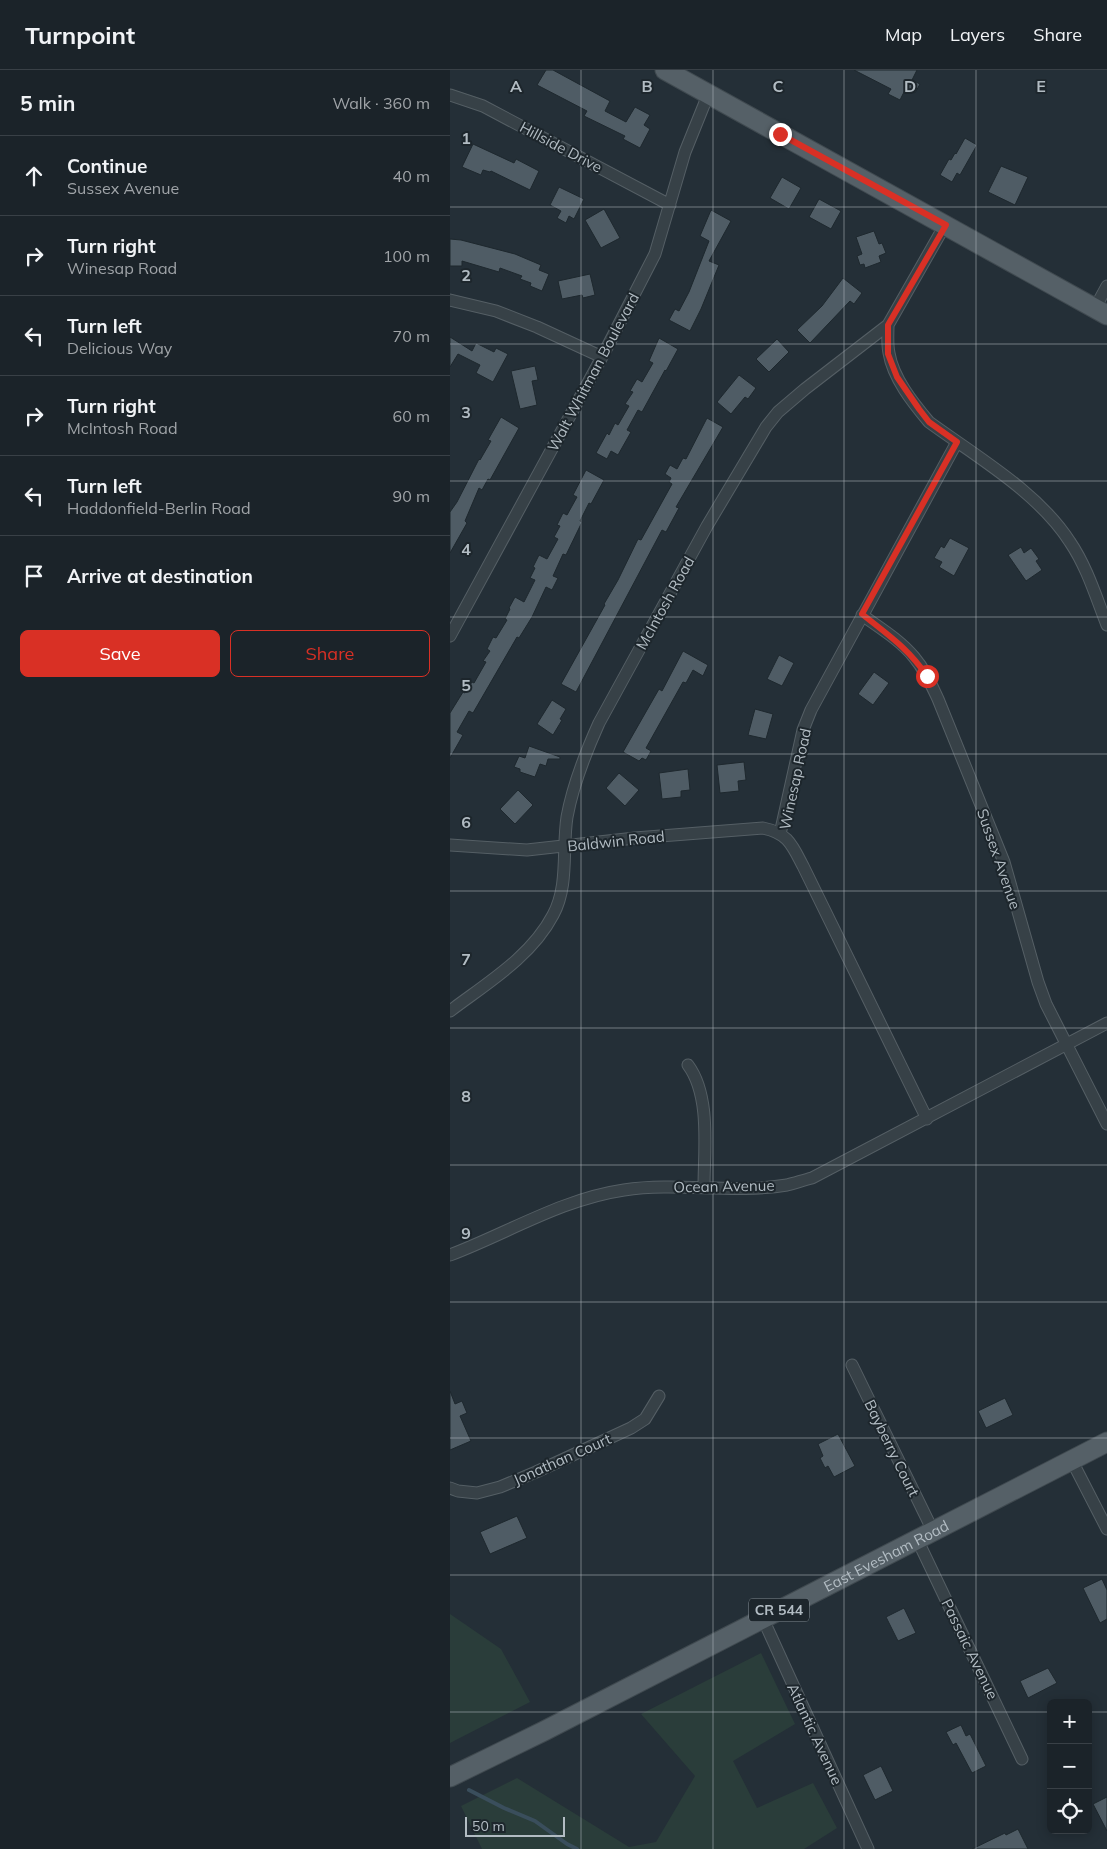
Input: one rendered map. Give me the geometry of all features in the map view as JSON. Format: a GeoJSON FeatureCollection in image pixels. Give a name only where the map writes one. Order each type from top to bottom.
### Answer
{"type":"FeatureCollection","features":[{"type":"Feature","properties":{"kind":"main road"},"geometry":{"type":"LineString","coordinates":[[665,70],[1101,311]]}},
{"type":"Feature","properties":{"kind":"main road","name":"East Evesham Road"},"geometry":{"type":"LineString","coordinates":[[450,1777],[1107,1442]]}},
{"type":"Feature","properties":{"kind":"street","name":"Hillside Drive"},"geometry":{"type":"LineString","coordinates":[[450,95],[483,106],[670,205]]}},
{"type":"Feature","properties":{"kind":"street","name":"Walt Whitman Boulevard"},"geometry":{"type":"LineString","coordinates":[[450,636],[602,358],[655,254],[685,152],[708,95]]}},
{"type":"Feature","properties":{"kind":"street","name":"McIntosh Road"},"geometry":{"type":"LineString","coordinates":[[450,1011],[519,958],[539,936],[553,915],[560,898],[567,819],[574,786],[585,754],[599,723],[707,526],[766,427],[778,412],[805,388],[888,325],[946,225]]}},
{"type":"Feature","properties":{"kind":"street"},"geometry":{"type":"LineString","coordinates":[[1101,311],[1107,286]]}},
{"type":"Feature","properties":{"kind":"street"},"geometry":{"type":"LineString","coordinates":[[450,300],[496,311],[602,358]]}},
{"type":"Feature","properties":{"kind":"street"},"geometry":{"type":"LineString","coordinates":[[888,325],[888,354],[897,377],[929,422],[1032,497],[1058,525],[1071,542],[1085,568],[1107,625]]}},
{"type":"Feature","properties":{"kind":"street","name":"Winesap Road"},"geometry":{"type":"LineString","coordinates":[[927,1119],[803,866],[789,840],[780,834],[803,730],[811,710],[957,442]]}},
{"type":"Feature","properties":{"kind":"street","name":"Sussex Avenue"},"geometry":{"type":"LineString","coordinates":[[862,614],[915,658],[938,698],[1004,862],[1046,1004],[1107,1124]]}},
{"type":"Feature","properties":{"kind":"street","name":"Baldwin Road"},"geometry":{"type":"LineString","coordinates":[[450,845],[527,850],[636,838],[763,828],[780,834]]}},
{"type":"Feature","properties":{"kind":"street","name":"Ocean Avenue"},"geometry":{"type":"LineString","coordinates":[[450,1255],[558,1208],[596,1196],[624,1190],[680,1186],[735,1189],[787,1185],[812,1178],[1107,1024]]}},
{"type":"Feature","properties":{"kind":"street"},"geometry":{"type":"LineString","coordinates":[[688,1065],[694,1072],[702,1094],[704,1187]]}},
{"type":"Feature","properties":{"kind":"street","name":"Bayberry Court"},"geometry":{"type":"LineString","coordinates":[[852,1365],[925,1535]]}},
{"type":"Feature","properties":{"kind":"street","name":"Jonathan Court"},"geometry":{"type":"LineString","coordinates":[[450,1488],[458,1491],[478,1493],[500,1487],[536,1472],[631,1428],[645,1419],[659,1396]]}},
{"type":"Feature","properties":{"kind":"street"},"geometry":{"type":"LineString","coordinates":[[1072,1461],[1107,1529]]}},
{"type":"Feature","properties":{"kind":"street","name":"Passaic Avenue"},"geometry":{"type":"LineString","coordinates":[[925,1535],[1022,1759]]}},
{"type":"Feature","properties":{"kind":"street","name":"Atlantic Avenue"},"geometry":{"type":"LineString","coordinates":[[763,1619],[868,1849]]}},
{"type":"Feature","properties":{"kind":"green space"},"geometry":{"type":"Polygon","coordinates":[[[450,1614],[501,1649],[530,1702],[450,1743],[450,1614]]]}},
{"type":"Feature","properties":{"kind":"green space"},"geometry":{"type":"Polygon","coordinates":[[[761,1653],[795,1724],[733,1761],[757,1808],[813,1783],[837,1828],[804,1849],[482,1849],[461,1806],[517,1778],[629,1847],[656,1842],[695,1776],[641,1714],[761,1653]]]}},
{"type":"Feature","properties":{"kind":"building"},"geometry":{"type":"Polygon","coordinates":[[[546,70],[553,70],[610,101],[605,111],[626,122],[635,107],[650,115],[644,125],[650,129],[640,148],[623,139],[625,136],[584,116],[587,111],[537,85],[546,70]]]}},
{"type":"Feature","properties":{"kind":"building"},"geometry":{"type":"Polygon","coordinates":[[[854,70],[917,70],[912,80],[920,84],[915,93],[906,88],[900,100],[888,94],[891,89],[854,70]]]}},
{"type":"Feature","properties":{"kind":"building"},"geometry":{"type":"Polygon","coordinates":[[[965,138],[977,145],[960,175],[957,173],[952,182],[940,175],[949,159],[951,160],[956,154],[965,138]]]}},
{"type":"Feature","properties":{"kind":"building"},"geometry":{"type":"Polygon","coordinates":[[[473,144],[514,163],[516,159],[539,171],[530,190],[491,171],[483,170],[481,175],[462,167],[473,144]]]}},
{"type":"Feature","properties":{"kind":"building"},"geometry":{"type":"Polygon","coordinates":[[[1001,166],[1028,177],[1015,205],[988,192],[1001,166]]]}},
{"type":"Feature","properties":{"kind":"building"},"geometry":{"type":"Polygon","coordinates":[[[782,177],[801,188],[789,209],[770,198],[782,177]]]}},
{"type":"Feature","properties":{"kind":"building"},"geometry":{"type":"Polygon","coordinates":[[[559,187],[584,199],[574,219],[569,216],[566,223],[557,218],[561,211],[550,205],[559,187]]]}},
{"type":"Feature","properties":{"kind":"building"},"geometry":{"type":"Polygon","coordinates":[[[819,199],[841,211],[831,229],[809,217],[819,199]]]}},
{"type":"Feature","properties":{"kind":"building"},"geometry":{"type":"Polygon","coordinates":[[[604,209],[620,238],[601,248],[585,220],[604,209]]]}},
{"type":"Feature","properties":{"kind":"building"},"geometry":{"type":"Polygon","coordinates":[[[711,210],[731,221],[709,261],[719,265],[690,331],[669,320],[675,309],[679,311],[689,292],[709,241],[700,236],[711,210]]]}},
{"type":"Feature","properties":{"kind":"building"},"geometry":{"type":"Polygon","coordinates":[[[874,231],[879,244],[882,243],[886,253],[879,256],[881,262],[865,268],[864,264],[860,265],[857,256],[862,254],[856,237],[874,231]]]}},
{"type":"Feature","properties":{"kind":"building"},"geometry":{"type":"Polygon","coordinates":[[[450,239],[515,254],[541,265],[539,270],[549,274],[542,291],[530,286],[531,283],[520,279],[522,276],[500,268],[499,272],[462,261],[462,266],[450,266],[450,239]]]}},
{"type":"Feature","properties":{"kind":"building"},"geometry":{"type":"Polygon","coordinates":[[[590,274],[595,295],[583,298],[582,295],[562,299],[558,281],[590,274]]]}},
{"type":"Feature","properties":{"kind":"building"},"geometry":{"type":"Polygon","coordinates":[[[843,278],[862,293],[854,304],[850,301],[810,343],[797,330],[822,306],[843,278]]]}},
{"type":"Feature","properties":{"kind":"building"},"geometry":{"type":"Polygon","coordinates":[[[450,337],[472,351],[476,343],[494,352],[496,348],[508,354],[493,382],[476,373],[480,365],[458,354],[450,367],[450,337]]]}},
{"type":"Feature","properties":{"kind":"building"},"geometry":{"type":"Polygon","coordinates":[[[659,338],[678,349],[642,412],[638,410],[627,430],[631,432],[618,455],[611,451],[607,459],[596,453],[607,433],[609,435],[615,423],[618,425],[629,406],[625,404],[633,392],[630,391],[637,379],[642,382],[653,363],[649,361],[659,338]]]}},
{"type":"Feature","properties":{"kind":"building"},"geometry":{"type":"Polygon","coordinates":[[[777,339],[789,352],[769,372],[756,359],[777,339]]]}},
{"type":"Feature","properties":{"kind":"building"},"geometry":{"type":"Polygon","coordinates":[[[535,366],[538,380],[532,381],[537,405],[520,409],[511,371],[535,366]]]}},
{"type":"Feature","properties":{"kind":"building"},"geometry":{"type":"Polygon","coordinates":[[[739,375],[756,388],[748,399],[745,397],[731,414],[717,402],[739,375]]]}},
{"type":"Feature","properties":{"kind":"building"},"geometry":{"type":"Polygon","coordinates":[[[501,417],[519,428],[490,480],[488,479],[482,490],[479,488],[465,521],[467,523],[450,553],[450,512],[491,441],[488,440],[501,417]]]}},
{"type":"Feature","properties":{"kind":"building"},"geometry":{"type":"Polygon","coordinates":[[[707,418],[723,427],[676,507],[679,508],[666,532],[662,530],[576,692],[561,684],[605,605],[638,539],[641,540],[672,484],[669,482],[671,478],[665,474],[670,465],[677,469],[683,458],[686,459],[707,418]]]}},
{"type":"Feature","properties":{"kind":"building"},"geometry":{"type":"Polygon","coordinates":[[[586,470],[604,480],[591,504],[589,503],[566,555],[563,554],[553,576],[558,578],[552,590],[546,587],[532,617],[519,638],[517,637],[473,713],[469,711],[457,732],[463,735],[450,758],[450,713],[463,692],[465,693],[472,682],[474,683],[486,662],[483,661],[490,651],[487,649],[493,637],[496,638],[507,620],[505,619],[515,597],[524,602],[535,580],[530,578],[535,568],[533,567],[539,555],[547,559],[558,539],[554,537],[560,526],[557,525],[563,513],[567,515],[577,497],[573,495],[586,470]]]}},
{"type":"Feature","properties":{"kind":"building"},"geometry":{"type":"Polygon","coordinates":[[[950,538],[969,548],[954,576],[939,567],[942,562],[934,558],[941,546],[944,548],[950,538]]]}},
{"type":"Feature","properties":{"kind":"building"},"geometry":{"type":"Polygon","coordinates":[[[1021,547],[1024,553],[1031,548],[1039,559],[1036,561],[1042,570],[1026,581],[1008,555],[1021,547]]]}},
{"type":"Feature","properties":{"kind":"building"},"geometry":{"type":"Polygon","coordinates":[[[683,651],[708,665],[703,676],[693,670],[686,683],[683,682],[646,748],[651,751],[646,760],[642,758],[639,761],[623,752],[659,689],[662,691],[683,651]]]}},
{"type":"Feature","properties":{"kind":"building"},"geometry":{"type":"Polygon","coordinates":[[[779,655],[794,663],[782,686],[767,679],[779,655]]]}},
{"type":"Feature","properties":{"kind":"building"},"geometry":{"type":"Polygon","coordinates":[[[874,672],[889,683],[873,705],[858,694],[874,672]]]}},
{"type":"Feature","properties":{"kind":"building"},"geometry":{"type":"Polygon","coordinates":[[[552,700],[566,709],[553,735],[537,724],[552,700]]]}},
{"type":"Feature","properties":{"kind":"building"},"geometry":{"type":"Polygon","coordinates":[[[755,709],[773,714],[766,739],[748,735],[755,709]]]}},
{"type":"Feature","properties":{"kind":"building"},"geometry":{"type":"Polygon","coordinates":[[[529,746],[560,757],[560,759],[548,759],[546,766],[540,764],[535,777],[520,772],[520,769],[514,767],[519,756],[525,758],[529,746]]]}},
{"type":"Feature","properties":{"kind":"building"},"geometry":{"type":"Polygon","coordinates":[[[744,762],[746,780],[738,781],[739,791],[720,793],[717,765],[744,762]]]}},
{"type":"Feature","properties":{"kind":"building"},"geometry":{"type":"Polygon","coordinates":[[[688,769],[690,790],[681,791],[681,797],[662,799],[659,773],[688,769]]]}},
{"type":"Feature","properties":{"kind":"building"},"geometry":{"type":"Polygon","coordinates":[[[619,773],[639,790],[625,806],[606,788],[619,773]]]}},
{"type":"Feature","properties":{"kind":"building"},"geometry":{"type":"Polygon","coordinates":[[[518,790],[533,805],[515,824],[500,809],[518,790]]]}},
{"type":"Feature","properties":{"kind":"building"},"geometry":{"type":"Polygon","coordinates":[[[450,1391],[455,1404],[462,1401],[467,1413],[460,1416],[471,1441],[450,1450],[450,1391]]]}},
{"type":"Feature","properties":{"kind":"building"},"geometry":{"type":"Polygon","coordinates":[[[1005,1398],[1013,1415],[986,1428],[978,1411],[1005,1398]]]}},
{"type":"Feature","properties":{"kind":"building"},"geometry":{"type":"Polygon","coordinates":[[[838,1434],[855,1466],[834,1477],[828,1466],[825,1468],[820,1458],[823,1456],[818,1444],[838,1434]]]}},
{"type":"Feature","properties":{"kind":"building"},"geometry":{"type":"Polygon","coordinates":[[[517,1516],[527,1538],[490,1554],[480,1532],[517,1516]]]}},
{"type":"Feature","properties":{"kind":"building"},"geometry":{"type":"Polygon","coordinates":[[[1102,1579],[1107,1590],[1107,1619],[1100,1623],[1083,1588],[1102,1579]]]}},
{"type":"Feature","properties":{"kind":"building"},"geometry":{"type":"Polygon","coordinates":[[[904,1608],[916,1633],[898,1641],[886,1617],[904,1608]]]}},
{"type":"Feature","properties":{"kind":"building"},"geometry":{"type":"Polygon","coordinates":[[[1048,1668],[1057,1683],[1028,1698],[1020,1681],[1048,1668]]]}},
{"type":"Feature","properties":{"kind":"building"},"geometry":{"type":"Polygon","coordinates":[[[961,1725],[966,1736],[970,1734],[986,1766],[972,1773],[956,1743],[953,1745],[946,1732],[961,1725]]]}},
{"type":"Feature","properties":{"kind":"building"},"geometry":{"type":"Polygon","coordinates":[[[881,1766],[893,1791],[875,1800],[863,1775],[881,1766]]]}},
{"type":"Feature","properties":{"kind":"building"},"geometry":{"type":"Polygon","coordinates":[[[1107,1797],[1107,1831],[1093,1804],[1107,1797]]]}},
{"type":"Feature","properties":{"kind":"building"},"geometry":{"type":"Polygon","coordinates":[[[1018,1829],[1028,1849],[972,1849],[1005,1833],[1006,1835],[1018,1829]]]}},
{"type":"Feature","properties":{"kind":"waterway"},"geometry":{"type":"LineString","coordinates":[[469,1790],[535,1821],[577,1849]]}},
{"type":"Feature","properties":{"kind":"route"},"geometry":{"type":"LineString","coordinates":[[780,134],[946,225],[888,325],[888,354],[897,377],[929,422],[957,442],[862,614],[915,658],[927,676]]}}]}
